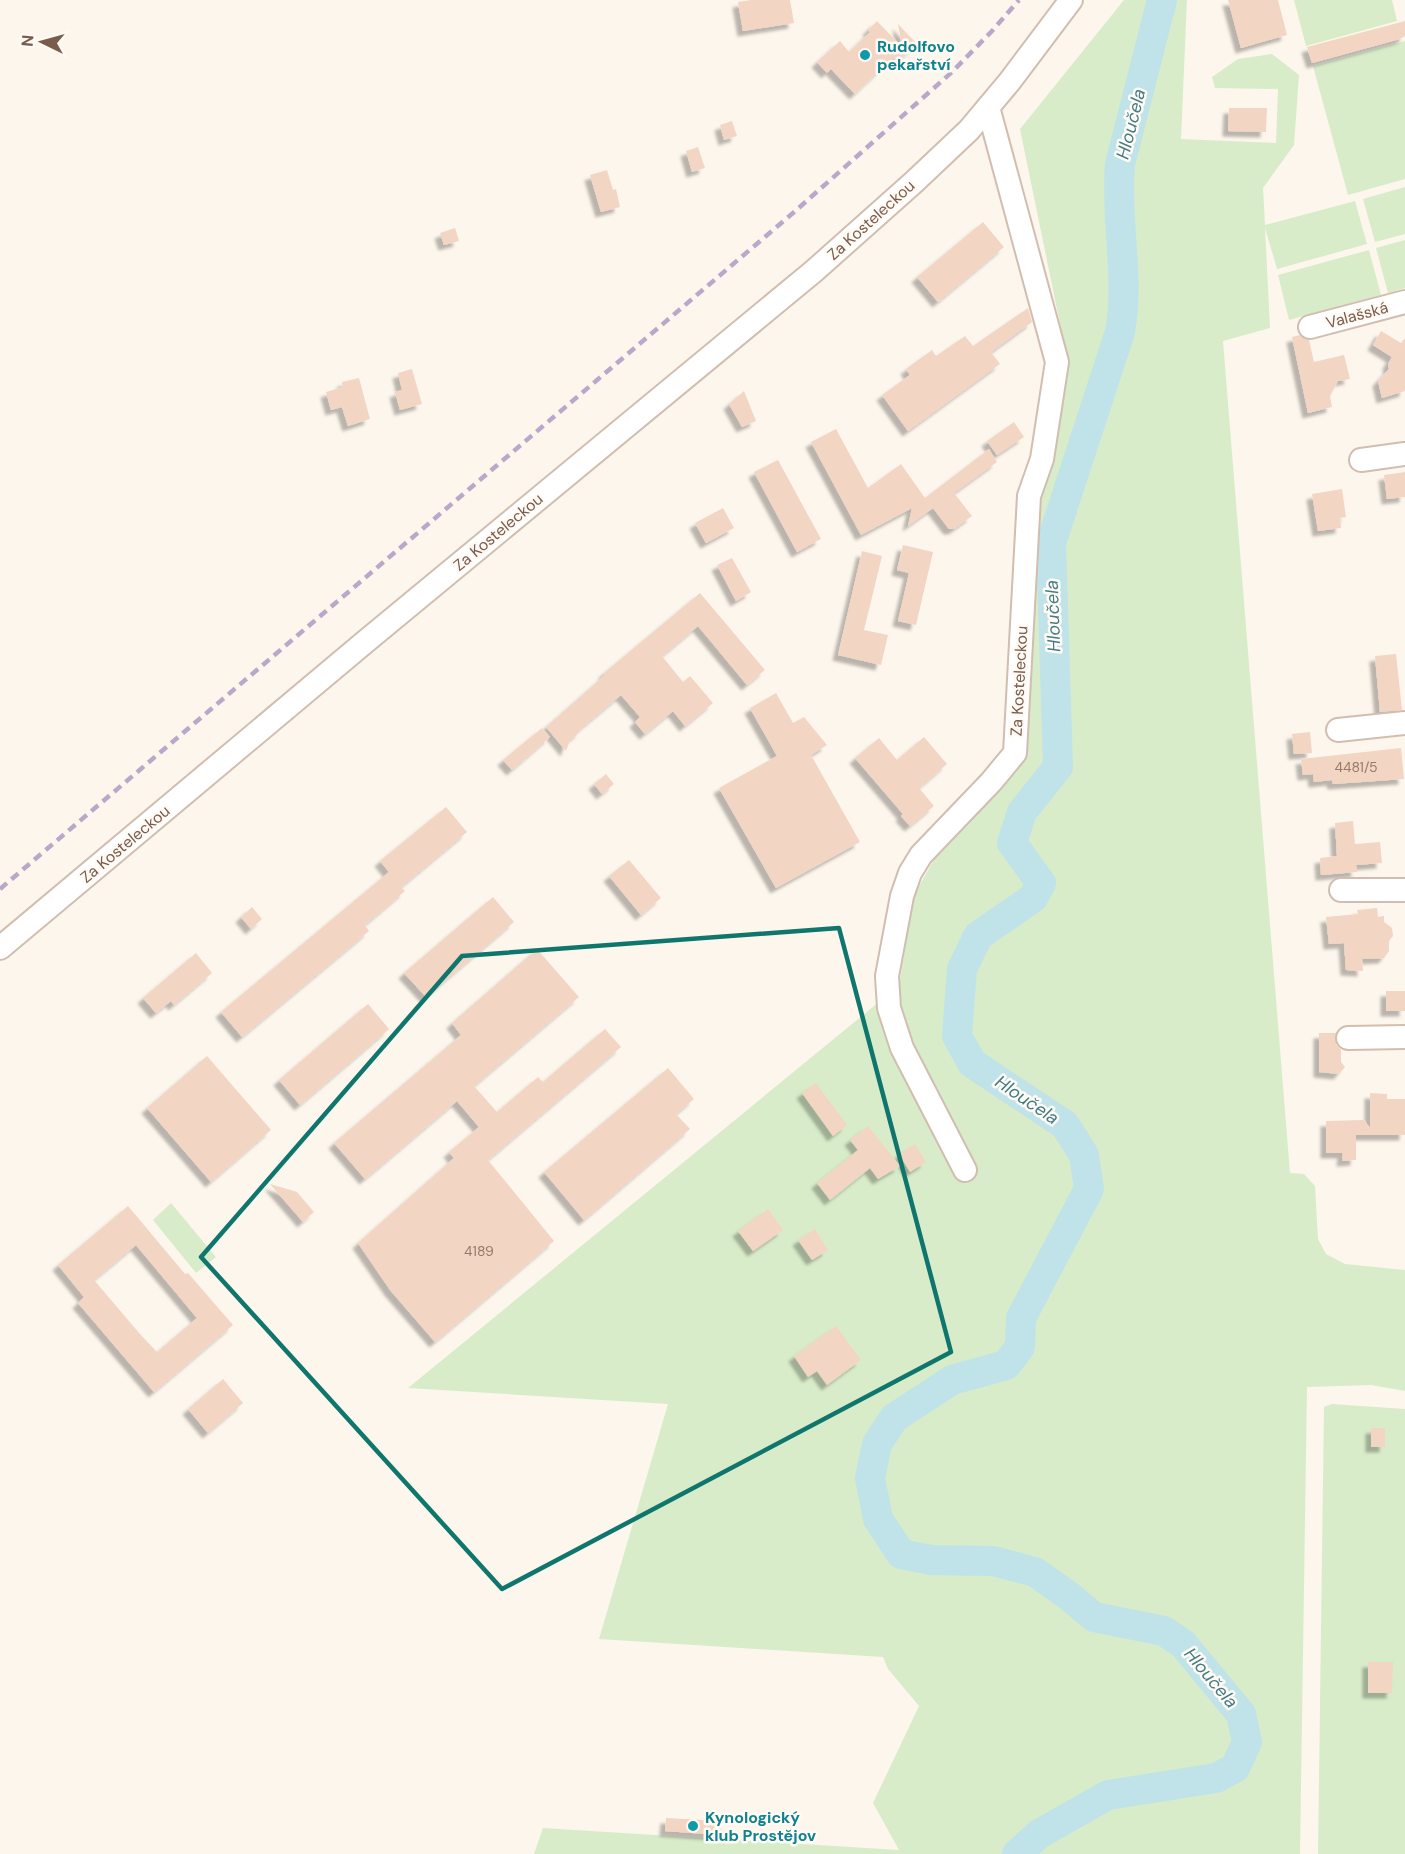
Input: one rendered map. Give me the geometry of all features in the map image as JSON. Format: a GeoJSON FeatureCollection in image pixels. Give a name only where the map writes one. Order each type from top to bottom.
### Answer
{"type":"FeatureCollection","features":[{"type":"Feature","properties":{"kind":"street","name":"Za Kosteleckou"},"geometry":{"type":"LineString","coordinates":[[0,948],[364,642],[814,271],[946,153],[988,107],[1071,0]]}},
{"type":"Feature","properties":{"kind":"street","name":"Za Kosteleckou"},"geometry":{"type":"LineString","coordinates":[[965,1170],[902,1048],[889,1008],[887,976],[902,896],[910,873],[921,855],[991,782],[1015,753],[1029,496],[1042,459],[1057,362],[988,107]]}},
{"type":"Feature","properties":{"kind":"street","name":"Valašská"},"geometry":{"type":"LineString","coordinates":[[1310,327],[1405,302]]}},
{"type":"Feature","properties":{"kind":"street"},"geometry":{"type":"LineString","coordinates":[[1361,460],[1405,454]]}},
{"type":"Feature","properties":{"kind":"street"},"geometry":{"type":"LineString","coordinates":[[1338,730],[1405,723]]}},
{"type":"Feature","properties":{"kind":"street"},"geometry":{"type":"LineString","coordinates":[[1341,890],[1405,890]]}},
{"type":"Feature","properties":{"kind":"street"},"geometry":{"type":"LineString","coordinates":[[1348,1038],[1405,1037]]}},
{"type":"Feature","properties":{"kind":"highlighted area"},"geometry":{"type":"Polygon","coordinates":[[[839,928],[951,1352],[502,1589],[201,1257],[462,956],[839,928]]]}},
{"type":"Feature","properties":{"kind":"green space"},"geometry":{"type":"Polygon","coordinates":[[[1124,0],[1187,0],[1181,139],[1276,143],[1278,89],[1215,88],[1212,77],[1238,59],[1272,54],[1299,75],[1294,145],[1263,188],[1265,225],[1355,201],[1367,244],[1277,269],[1265,228],[1270,328],[1223,341],[1290,1173],[1304,1174],[1315,1186],[1318,1239],[1326,1254],[1345,1264],[1405,1270],[1405,1391],[1371,1385],[1307,1387],[1300,1854],[534,1854],[543,1828],[899,1850],[873,1803],[919,1706],[888,1669],[883,1657],[599,1639],[668,1404],[408,1388],[874,1006],[900,980],[914,895],[955,822],[1023,761],[1033,539],[1068,363],[1020,129],[1124,0]]]}},
{"type":"Feature","properties":{"kind":"green space"},"geometry":{"type":"Polygon","coordinates":[[[1294,0],[1392,0],[1397,21],[1306,46],[1294,0]]]}},
{"type":"Feature","properties":{"kind":"green space"},"geometry":{"type":"Polygon","coordinates":[[[1405,41],[1405,179],[1348,195],[1313,66],[1405,41]]]}},
{"type":"Feature","properties":{"kind":"green space"},"geometry":{"type":"Polygon","coordinates":[[[1405,187],[1405,234],[1375,242],[1363,199],[1405,187]]]}},
{"type":"Feature","properties":{"kind":"green space"},"geometry":{"type":"Polygon","coordinates":[[[1405,240],[1405,288],[1388,293],[1376,248],[1405,240]]]}},
{"type":"Feature","properties":{"kind":"green space"},"geometry":{"type":"Polygon","coordinates":[[[1369,250],[1381,295],[1289,320],[1278,275],[1369,250]]]}},
{"type":"Feature","properties":{"kind":"green space"},"geometry":{"type":"Polygon","coordinates":[[[171,1203],[216,1257],[196,1273],[153,1220],[171,1203]]]}},
{"type":"Feature","properties":{"kind":"green space"},"geometry":{"type":"Polygon","coordinates":[[[1332,1404],[1405,1409],[1405,1854],[1318,1854],[1324,1407],[1332,1404]]]}},
{"type":"Feature","properties":{"kind":"building"},"geometry":{"type":"Polygon","coordinates":[[[790,0],[794,23],[743,31],[738,2],[790,0]]]}},
{"type":"Feature","properties":{"kind":"building"},"geometry":{"type":"Polygon","coordinates":[[[1228,0],[1278,0],[1287,35],[1241,48],[1228,0]]]}},
{"type":"Feature","properties":{"kind":"building","name":"Rudolfovo pekařství"},"geometry":{"type":"Polygon","coordinates":[[[877,21],[902,47],[898,24],[917,44],[898,62],[893,58],[855,94],[831,69],[827,73],[817,62],[840,41],[849,52],[870,32],[868,30],[877,21]]]}},
{"type":"Feature","properties":{"kind":"building"},"geometry":{"type":"Polygon","coordinates":[[[1405,21],[1405,36],[1400,39],[1312,63],[1307,47],[1405,21]]]}},
{"type":"Feature","properties":{"kind":"building"},"geometry":{"type":"Polygon","coordinates":[[[1229,108],[1267,108],[1266,132],[1228,131],[1229,108]]]}},
{"type":"Feature","properties":{"kind":"building"},"geometry":{"type":"Polygon","coordinates":[[[732,121],[737,136],[724,140],[720,125],[732,121]]]}},
{"type":"Feature","properties":{"kind":"building"},"geometry":{"type":"Polygon","coordinates":[[[698,147],[705,168],[692,172],[686,151],[698,147]]]}},
{"type":"Feature","properties":{"kind":"building"},"geometry":{"type":"Polygon","coordinates":[[[607,170],[613,190],[616,189],[620,207],[601,212],[590,175],[607,170]]]}},
{"type":"Feature","properties":{"kind":"building"},"geometry":{"type":"Polygon","coordinates":[[[983,222],[1004,247],[938,302],[917,277],[983,222]]]}},
{"type":"Feature","properties":{"kind":"building"},"geometry":{"type":"Polygon","coordinates":[[[455,228],[459,241],[444,245],[440,233],[455,228]]]}},
{"type":"Feature","properties":{"kind":"building"},"geometry":{"type":"Polygon","coordinates":[[[1028,308],[1032,322],[991,352],[1000,364],[908,431],[882,395],[910,375],[906,369],[932,350],[936,356],[965,336],[973,346],[1028,308]]]}},
{"type":"Feature","properties":{"kind":"building"},"geometry":{"type":"Polygon","coordinates":[[[1381,331],[1401,343],[1405,338],[1405,391],[1382,398],[1378,381],[1389,369],[1388,364],[1392,357],[1373,345],[1381,331]]]}},
{"type":"Feature","properties":{"kind":"building"},"geometry":{"type":"Polygon","coordinates":[[[1300,335],[1309,340],[1314,362],[1344,355],[1350,379],[1338,381],[1330,396],[1332,407],[1308,413],[1292,337],[1300,335]]]}},
{"type":"Feature","properties":{"kind":"building"},"geometry":{"type":"Polygon","coordinates":[[[412,369],[422,404],[400,410],[395,392],[402,390],[398,373],[412,369]]]}},
{"type":"Feature","properties":{"kind":"building"},"geometry":{"type":"Polygon","coordinates":[[[359,378],[370,419],[348,426],[342,407],[331,410],[326,392],[343,387],[342,382],[359,378]]]}},
{"type":"Feature","properties":{"kind":"building"},"geometry":{"type":"Polygon","coordinates":[[[744,391],[756,421],[742,427],[729,404],[744,391]]]}},
{"type":"Feature","properties":{"kind":"building"},"geometry":{"type":"Polygon","coordinates":[[[1014,422],[1024,437],[997,455],[987,441],[1014,422]]]}},
{"type":"Feature","properties":{"kind":"building"},"geometry":{"type":"Polygon","coordinates":[[[836,429],[868,488],[901,464],[925,498],[989,449],[997,462],[954,493],[972,516],[954,529],[949,529],[933,508],[908,526],[912,508],[861,535],[811,442],[836,429]]]}},
{"type":"Feature","properties":{"kind":"building"},"geometry":{"type":"Polygon","coordinates":[[[778,460],[821,539],[797,552],[754,472],[778,460]]]}},
{"type":"Feature","properties":{"kind":"building"},"geometry":{"type":"Polygon","coordinates":[[[1405,472],[1405,497],[1387,499],[1384,475],[1405,472]]]}},
{"type":"Feature","properties":{"kind":"building"},"geometry":{"type":"Polygon","coordinates":[[[1342,489],[1346,517],[1340,518],[1341,528],[1318,531],[1312,494],[1342,489]]]}},
{"type":"Feature","properties":{"kind":"building"},"geometry":{"type":"Polygon","coordinates":[[[723,508],[734,528],[706,543],[695,523],[723,508]]]}},
{"type":"Feature","properties":{"kind":"building"},"geometry":{"type":"Polygon","coordinates":[[[903,545],[933,552],[916,625],[898,621],[909,573],[897,570],[903,545]]]}},
{"type":"Feature","properties":{"kind":"building"},"geometry":{"type":"Polygon","coordinates":[[[862,551],[882,556],[864,630],[888,635],[881,665],[838,655],[862,551]]]}},
{"type":"Feature","properties":{"kind":"building"},"geometry":{"type":"Polygon","coordinates":[[[732,558],[751,592],[736,601],[717,565],[732,558]]]}},
{"type":"Feature","properties":{"kind":"building"},"geometry":{"type":"Polygon","coordinates":[[[700,593],[765,670],[747,685],[698,626],[662,656],[683,682],[690,676],[713,703],[685,726],[673,711],[645,734],[635,722],[640,717],[621,695],[579,730],[581,731],[570,740],[566,751],[546,727],[605,675],[604,673],[700,593]]]}},
{"type":"Feature","properties":{"kind":"building"},"geometry":{"type":"Polygon","coordinates":[[[1396,654],[1402,710],[1380,712],[1375,656],[1396,654]]]}},
{"type":"Feature","properties":{"kind":"building"},"geometry":{"type":"Polygon","coordinates":[[[776,693],[793,723],[804,717],[827,745],[811,755],[860,842],[776,888],[719,788],[777,756],[750,708],[776,693]]]}},
{"type":"Feature","properties":{"kind":"building"},"geometry":{"type":"Polygon","coordinates":[[[542,728],[550,737],[512,770],[503,760],[542,728]]]}},
{"type":"Feature","properties":{"kind":"building"},"geometry":{"type":"Polygon","coordinates":[[[1310,732],[1312,753],[1294,754],[1292,734],[1310,732]]]}},
{"type":"Feature","properties":{"kind":"building"},"geometry":{"type":"Polygon","coordinates":[[[924,737],[947,764],[919,788],[934,806],[910,826],[901,816],[903,814],[855,758],[879,738],[897,760],[924,737]]]}},
{"type":"Feature","properties":{"kind":"building"},"geometry":{"type":"Polygon","coordinates":[[[1401,748],[1404,779],[1333,784],[1332,780],[1314,782],[1313,774],[1303,775],[1301,759],[1401,748]]]}},
{"type":"Feature","properties":{"kind":"building"},"geometry":{"type":"Polygon","coordinates":[[[606,774],[614,784],[602,794],[594,784],[606,774]]]}},
{"type":"Feature","properties":{"kind":"building"},"geometry":{"type":"Polygon","coordinates":[[[446,807],[467,832],[401,887],[405,891],[365,925],[369,931],[242,1037],[221,1012],[389,872],[380,861],[446,807]]]}},
{"type":"Feature","properties":{"kind":"building"},"geometry":{"type":"Polygon","coordinates":[[[1353,821],[1355,844],[1380,842],[1382,863],[1356,865],[1357,872],[1321,875],[1320,858],[1337,856],[1335,823],[1353,821]]]}},
{"type":"Feature","properties":{"kind":"building"},"geometry":{"type":"Polygon","coordinates":[[[629,860],[661,898],[641,915],[609,876],[629,860]]]}},
{"type":"Feature","properties":{"kind":"building"},"geometry":{"type":"Polygon","coordinates":[[[493,897],[514,922],[426,997],[404,973],[493,897]]]}},
{"type":"Feature","properties":{"kind":"building"},"geometry":{"type":"Polygon","coordinates":[[[252,907],[262,919],[251,929],[241,917],[252,907]]]}},
{"type":"Feature","properties":{"kind":"building"},"geometry":{"type":"Polygon","coordinates":[[[1377,908],[1378,917],[1384,916],[1384,922],[1392,928],[1393,936],[1389,941],[1389,951],[1384,958],[1362,959],[1363,971],[1346,970],[1344,943],[1329,944],[1326,917],[1358,914],[1357,910],[1377,908]]]}},
{"type":"Feature","properties":{"kind":"building"},"geometry":{"type":"Polygon","coordinates":[[[537,949],[579,997],[474,1086],[497,1112],[538,1077],[543,1082],[605,1029],[621,1047],[488,1160],[554,1241],[435,1342],[390,1290],[358,1243],[454,1158],[449,1152],[479,1127],[457,1101],[365,1179],[334,1143],[461,1035],[452,1023],[537,949]]]}},
{"type":"Feature","properties":{"kind":"building"},"geometry":{"type":"Polygon","coordinates":[[[196,953],[212,973],[174,1005],[171,1001],[156,1013],[143,998],[196,953]]]}},
{"type":"Feature","properties":{"kind":"building"},"geometry":{"type":"Polygon","coordinates":[[[1386,991],[1405,991],[1405,1011],[1386,1011],[1386,991]]]}},
{"type":"Feature","properties":{"kind":"building"},"geometry":{"type":"Polygon","coordinates":[[[368,1004],[389,1029],[300,1105],[279,1080],[368,1004]]]}},
{"type":"Feature","properties":{"kind":"building"},"geometry":{"type":"Polygon","coordinates":[[[1319,1033],[1336,1033],[1336,1044],[1341,1050],[1341,1062],[1345,1067],[1339,1074],[1319,1072],[1319,1033]]]}},
{"type":"Feature","properties":{"kind":"building"},"geometry":{"type":"Polygon","coordinates":[[[207,1056],[271,1130],[211,1182],[147,1108],[207,1056]]]}},
{"type":"Feature","properties":{"kind":"building"},"geometry":{"type":"Polygon","coordinates":[[[668,1068],[694,1099],[676,1114],[690,1129],[584,1220],[544,1172],[668,1068]]]}},
{"type":"Feature","properties":{"kind":"building"},"geometry":{"type":"Polygon","coordinates":[[[816,1083],[847,1125],[833,1136],[802,1093],[816,1083]]]}},
{"type":"Feature","properties":{"kind":"building"},"geometry":{"type":"Polygon","coordinates":[[[1370,1093],[1387,1094],[1387,1099],[1405,1099],[1405,1135],[1356,1135],[1356,1160],[1342,1161],[1343,1153],[1326,1153],[1326,1121],[1364,1120],[1370,1128],[1370,1093]]]}},
{"type":"Feature","properties":{"kind":"building"},"geometry":{"type":"Polygon","coordinates":[[[868,1126],[900,1166],[878,1179],[870,1168],[830,1200],[817,1183],[858,1150],[850,1140],[868,1126]]]}},
{"type":"Feature","properties":{"kind":"building"},"geometry":{"type":"Polygon","coordinates":[[[915,1144],[926,1162],[910,1172],[899,1154],[915,1144]]]}},
{"type":"Feature","properties":{"kind":"building"},"geometry":{"type":"Polygon","coordinates":[[[270,1184],[297,1192],[314,1212],[303,1222],[270,1184]]]}},
{"type":"Feature","properties":{"kind":"building"},"geometry":{"type":"Polygon","coordinates":[[[128,1206],[185,1274],[188,1273],[233,1325],[154,1392],[78,1303],[84,1297],[58,1265],[128,1206]],[[136,1245],[94,1280],[157,1352],[197,1318],[136,1245]]]}},
{"type":"Feature","properties":{"kind":"building"},"geometry":{"type":"Polygon","coordinates":[[[768,1209],[783,1230],[753,1251],[738,1231],[768,1209]]]}},
{"type":"Feature","properties":{"kind":"building"},"geometry":{"type":"Polygon","coordinates":[[[815,1229],[828,1250],[812,1260],[798,1240],[815,1229]]]}},
{"type":"Feature","properties":{"kind":"building"},"geometry":{"type":"Polygon","coordinates":[[[836,1326],[861,1360],[827,1385],[817,1371],[808,1377],[794,1356],[836,1326]]]}},
{"type":"Feature","properties":{"kind":"building"},"geometry":{"type":"Polygon","coordinates":[[[223,1379],[243,1403],[208,1433],[188,1409],[223,1379]]]}},
{"type":"Feature","properties":{"kind":"building"},"geometry":{"type":"Polygon","coordinates":[[[1371,1428],[1385,1428],[1385,1447],[1371,1447],[1371,1428]]]}},
{"type":"Feature","properties":{"kind":"building"},"geometry":{"type":"Polygon","coordinates":[[[1368,1662],[1393,1662],[1392,1693],[1368,1693],[1368,1662]]]}},
{"type":"Feature","properties":{"kind":"building","name":"Kynologický klub Prostějov"},"geometry":{"type":"Polygon","coordinates":[[[666,1818],[721,1821],[720,1835],[665,1831],[666,1818]]]}},
{"type":"Feature","properties":{"kind":"waterway","name":"Hloučela"},"geometry":{"type":"LineString","coordinates":[[1017,1854],[1039,1834],[1108,1795],[1216,1778],[1235,1768],[1247,1742],[1241,1714],[1183,1644],[1164,1631],[1094,1617],[1035,1572],[993,1561],[931,1560],[901,1554],[878,1519],[870,1478],[877,1444],[894,1418],[952,1380],[1006,1365],[1020,1347],[1021,1318],[1089,1189],[1084,1155],[1065,1125],[972,1063],[957,1036],[962,969],[978,936],[1033,898],[1041,883],[1012,843],[1022,812],[1058,767],[1051,543],[1120,332],[1124,290],[1119,206],[1120,164],[1162,0]]}},
{"type":"Feature","properties":{"kind":"railway"},"geometry":{"type":"LineString","coordinates":[[0,889],[793,213],[952,72],[1019,0]]}},
{"type":"Feature","properties":{"kind":"place","name":"Rudolfovo pekařství"},"geometry":{"type":"Point","coordinates":[865,55]}},
{"type":"Feature","properties":{"kind":"place","name":"Kynologický klub Prostějov"},"geometry":{"type":"Point","coordinates":[693,1826]}}]}
